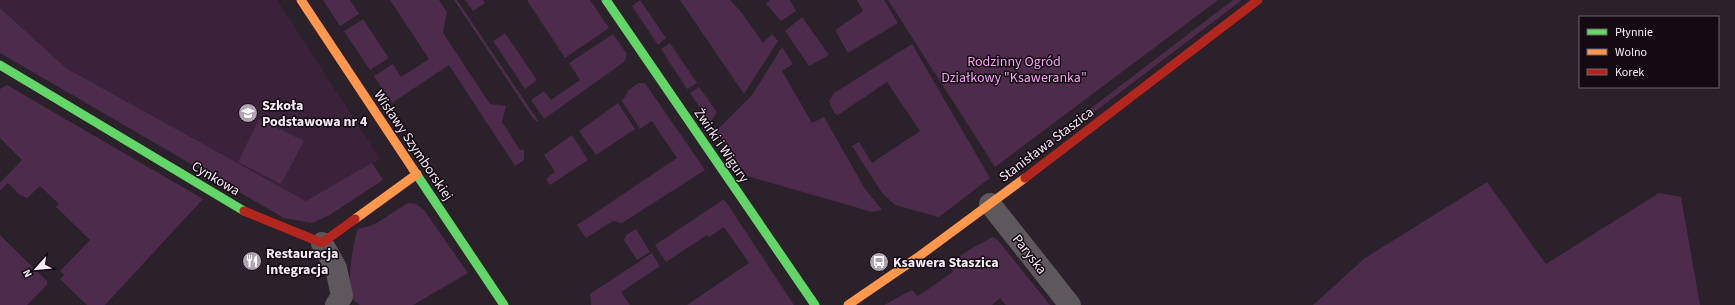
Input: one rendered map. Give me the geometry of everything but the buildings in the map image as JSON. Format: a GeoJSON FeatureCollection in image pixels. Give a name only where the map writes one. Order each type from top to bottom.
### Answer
{"type":"FeatureCollection","features":[{"type":"Feature","properties":{"kind":"street","name":"Wisławy Szymborskiej"},"geometry":{"type":"LineString","coordinates":[[301,0],[504,305]]}},
{"type":"Feature","properties":{"kind":"street","name":"Żwirki i Wigury"},"geometry":{"type":"LineString","coordinates":[[606,0],[815,305]]}},
{"type":"Feature","properties":{"kind":"street","name":"Stanisława Staszica"},"geometry":{"type":"LineString","coordinates":[[848,305],[911,262],[990,204],[1258,0]]}},
{"type":"Feature","properties":{"kind":"street","name":"Cynkowa"},"geometry":{"type":"LineString","coordinates":[[0,65],[244,211],[322,243]]}},
{"type":"Feature","properties":{"kind":"street"},"geometry":{"type":"LineString","coordinates":[[336,305],[342,296],[336,268],[322,243],[417,174]]}},
{"type":"Feature","properties":{"kind":"street","name":"Paryska"},"geometry":{"type":"LineString","coordinates":[[990,204],[1070,305]]}},
{"type":"Feature","properties":{"kind":"shaded area","name":"Szkoła Podstawowa nr 4"},"geometry":{"type":"Polygon","coordinates":[[[0,0],[277,0],[380,159],[306,201],[66,68],[0,8],[0,0]]]}},
{"type":"Feature","properties":{"kind":"green space"},"geometry":{"type":"Polygon","coordinates":[[[323,0],[350,0],[359,14],[340,26],[323,0]]]}},
{"type":"Feature","properties":{"kind":"green space"},"geometry":{"type":"Polygon","coordinates":[[[390,0],[439,0],[447,12],[443,33],[490,104],[506,106],[502,122],[520,150],[524,150],[524,160],[515,166],[449,65],[392,103],[374,76],[393,64],[401,77],[429,59],[390,0]]]}},
{"type":"Feature","properties":{"kind":"green space"},"geometry":{"type":"Polygon","coordinates":[[[454,0],[457,0],[539,122],[534,120],[454,0]]]}},
{"type":"Feature","properties":{"kind":"green space"},"geometry":{"type":"Polygon","coordinates":[[[465,0],[483,0],[485,3],[473,11],[465,0]]]}},
{"type":"Feature","properties":{"kind":"green space"},"geometry":{"type":"Polygon","coordinates":[[[527,0],[590,0],[609,28],[565,58],[527,0]]]}},
{"type":"Feature","properties":{"kind":"green space"},"geometry":{"type":"Polygon","coordinates":[[[640,0],[666,38],[658,45],[632,6],[640,0]]]}},
{"type":"Feature","properties":{"kind":"green space"},"geometry":{"type":"Polygon","coordinates":[[[680,0],[730,0],[742,13],[763,43],[772,34],[778,41],[744,94],[680,0]]]}},
{"type":"Feature","properties":{"kind":"green space"},"geometry":{"type":"Polygon","coordinates":[[[770,0],[790,0],[796,11],[781,21],[766,4],[770,0]]]}},
{"type":"Feature","properties":{"kind":"green space"},"geometry":{"type":"Polygon","coordinates":[[[857,0],[884,0],[898,23],[848,53],[835,30],[863,11],[857,0]]]}},
{"type":"Feature","properties":{"kind":"green space","name":"Rodzinny Ogród Działkowy \"Ksaweranka\""},"geometry":{"type":"Polygon","coordinates":[[[888,0],[1218,0],[995,167],[888,0]]]}},
{"type":"Feature","properties":{"kind":"green space"},"geometry":{"type":"Polygon","coordinates":[[[1233,0],[1242,0],[1014,173],[1011,169],[1233,0]]]}},
{"type":"Feature","properties":{"kind":"green space"},"geometry":{"type":"Polygon","coordinates":[[[0,8],[66,68],[306,201],[372,163],[383,180],[328,216],[312,223],[284,218],[0,53],[0,8]]]}},
{"type":"Feature","properties":{"kind":"green space"},"geometry":{"type":"Polygon","coordinates":[[[802,17],[829,55],[809,66],[785,31],[802,17]]]}},
{"type":"Feature","properties":{"kind":"green space"},"geometry":{"type":"Polygon","coordinates":[[[363,19],[389,58],[370,70],[344,31],[363,19]]]}},
{"type":"Feature","properties":{"kind":"green space"},"geometry":{"type":"Polygon","coordinates":[[[505,33],[537,80],[525,89],[493,41],[505,33]]]}},
{"type":"Feature","properties":{"kind":"green space"},"geometry":{"type":"Polygon","coordinates":[[[613,34],[627,54],[624,62],[544,119],[531,100],[544,91],[551,100],[580,80],[569,63],[613,34]]]}},
{"type":"Feature","properties":{"kind":"green space"},"geometry":{"type":"Polygon","coordinates":[[[670,43],[697,83],[687,89],[661,49],[670,43]]]}},
{"type":"Feature","properties":{"kind":"green space"},"geometry":{"type":"Polygon","coordinates":[[[912,44],[990,178],[939,217],[895,205],[882,193],[852,146],[859,142],[872,163],[920,131],[887,82],[838,115],[834,113],[829,101],[834,93],[912,44]]]}},
{"type":"Feature","properties":{"kind":"green space"},"geometry":{"type":"Polygon","coordinates":[[[782,47],[793,64],[782,71],[812,123],[824,117],[865,189],[882,210],[872,212],[747,176],[716,131],[752,95],[782,47]]]}},
{"type":"Feature","properties":{"kind":"green space"},"geometry":{"type":"Polygon","coordinates":[[[638,83],[645,83],[705,170],[622,223],[613,221],[586,238],[577,225],[677,158],[652,121],[640,129],[622,101],[629,90],[638,83]]]}},
{"type":"Feature","properties":{"kind":"green space"},"geometry":{"type":"Polygon","coordinates":[[[7,85],[203,199],[105,305],[87,305],[60,279],[64,275],[60,271],[90,240],[56,207],[59,204],[40,186],[27,198],[20,195],[8,183],[0,191],[0,183],[22,160],[0,138],[0,89],[7,85]]]}},
{"type":"Feature","properties":{"kind":"green space"},"geometry":{"type":"Polygon","coordinates":[[[699,87],[717,112],[710,123],[690,93],[699,87]]]}},
{"type":"Feature","properties":{"kind":"green space"},"geometry":{"type":"Polygon","coordinates":[[[618,103],[635,129],[596,155],[579,131],[618,103]]]}},
{"type":"Feature","properties":{"kind":"green space"},"geometry":{"type":"Polygon","coordinates":[[[259,119],[304,141],[281,184],[238,162],[259,119]]]}},
{"type":"Feature","properties":{"kind":"green space"},"geometry":{"type":"Polygon","coordinates":[[[572,135],[588,160],[550,185],[546,179],[555,172],[544,155],[572,135]]]}},
{"type":"Feature","properties":{"kind":"green space"},"geometry":{"type":"Polygon","coordinates":[[[1487,182],[1546,264],[1659,193],[1681,197],[1700,305],[1313,305],[1365,258],[1487,182]]]}},
{"type":"Feature","properties":{"kind":"green space"},"geometry":{"type":"Polygon","coordinates":[[[724,199],[794,305],[687,305],[749,263],[724,227],[709,237],[707,235],[666,262],[655,245],[724,199]]]}},
{"type":"Feature","properties":{"kind":"green space"},"geometry":{"type":"Polygon","coordinates":[[[409,203],[416,204],[424,210],[468,273],[413,305],[360,305],[350,297],[351,262],[358,228],[364,228],[377,223],[409,203]]]}},
{"type":"Feature","properties":{"kind":"green space"},"geometry":{"type":"Polygon","coordinates":[[[636,229],[650,252],[637,260],[624,240],[626,235],[636,229]]]}},
{"type":"Feature","properties":{"kind":"green space"},"geometry":{"type":"Polygon","coordinates":[[[0,235],[47,281],[47,285],[27,305],[0,305],[0,235]]]}},
{"type":"Feature","properties":{"kind":"green space"},"geometry":{"type":"Polygon","coordinates":[[[993,237],[997,239],[1050,305],[1006,305],[1000,298],[992,305],[884,305],[912,290],[918,296],[953,272],[948,264],[972,248],[993,237]]]}},
{"type":"Feature","properties":{"kind":"green space"},"geometry":{"type":"Polygon","coordinates":[[[652,253],[660,266],[621,292],[630,305],[591,305],[590,294],[652,253]]]}},
{"type":"Feature","properties":{"kind":"traffic: fast"},"geometry":{"type":"LineString","coordinates":[[606,0],[815,305]]}},
{"type":"Feature","properties":{"kind":"traffic: fast"},"geometry":{"type":"LineString","coordinates":[[0,65],[244,211]]}},
{"type":"Feature","properties":{"kind":"traffic: fast"},"geometry":{"type":"LineString","coordinates":[[413,169],[504,305]]}},
{"type":"Feature","properties":{"kind":"traffic: slow"},"geometry":{"type":"LineString","coordinates":[[301,0],[413,169]]}},
{"type":"Feature","properties":{"kind":"traffic: slow"},"geometry":{"type":"LineString","coordinates":[[355,219],[417,174]]}},
{"type":"Feature","properties":{"kind":"traffic: slow"},"geometry":{"type":"LineString","coordinates":[[848,305],[918,257],[1025,178]]}},
{"type":"Feature","properties":{"kind":"traffic: jam"},"geometry":{"type":"LineString","coordinates":[[1025,178],[1258,0]]}},
{"type":"Feature","properties":{"kind":"traffic: jam"},"geometry":{"type":"LineString","coordinates":[[244,211],[322,243],[355,219]]}},
{"type":"Feature","properties":{"kind":"place","name":"Szkoła Podstawowa nr 4"},"geometry":{"type":"Point","coordinates":[248,113]}},
{"type":"Feature","properties":{"kind":"place","name":"Restauracja Integracja"},"geometry":{"type":"Point","coordinates":[252,261]}},
{"type":"Feature","properties":{"kind":"place","name":"Ksawera Staszica"},"geometry":{"type":"Point","coordinates":[879,262]}}]}
